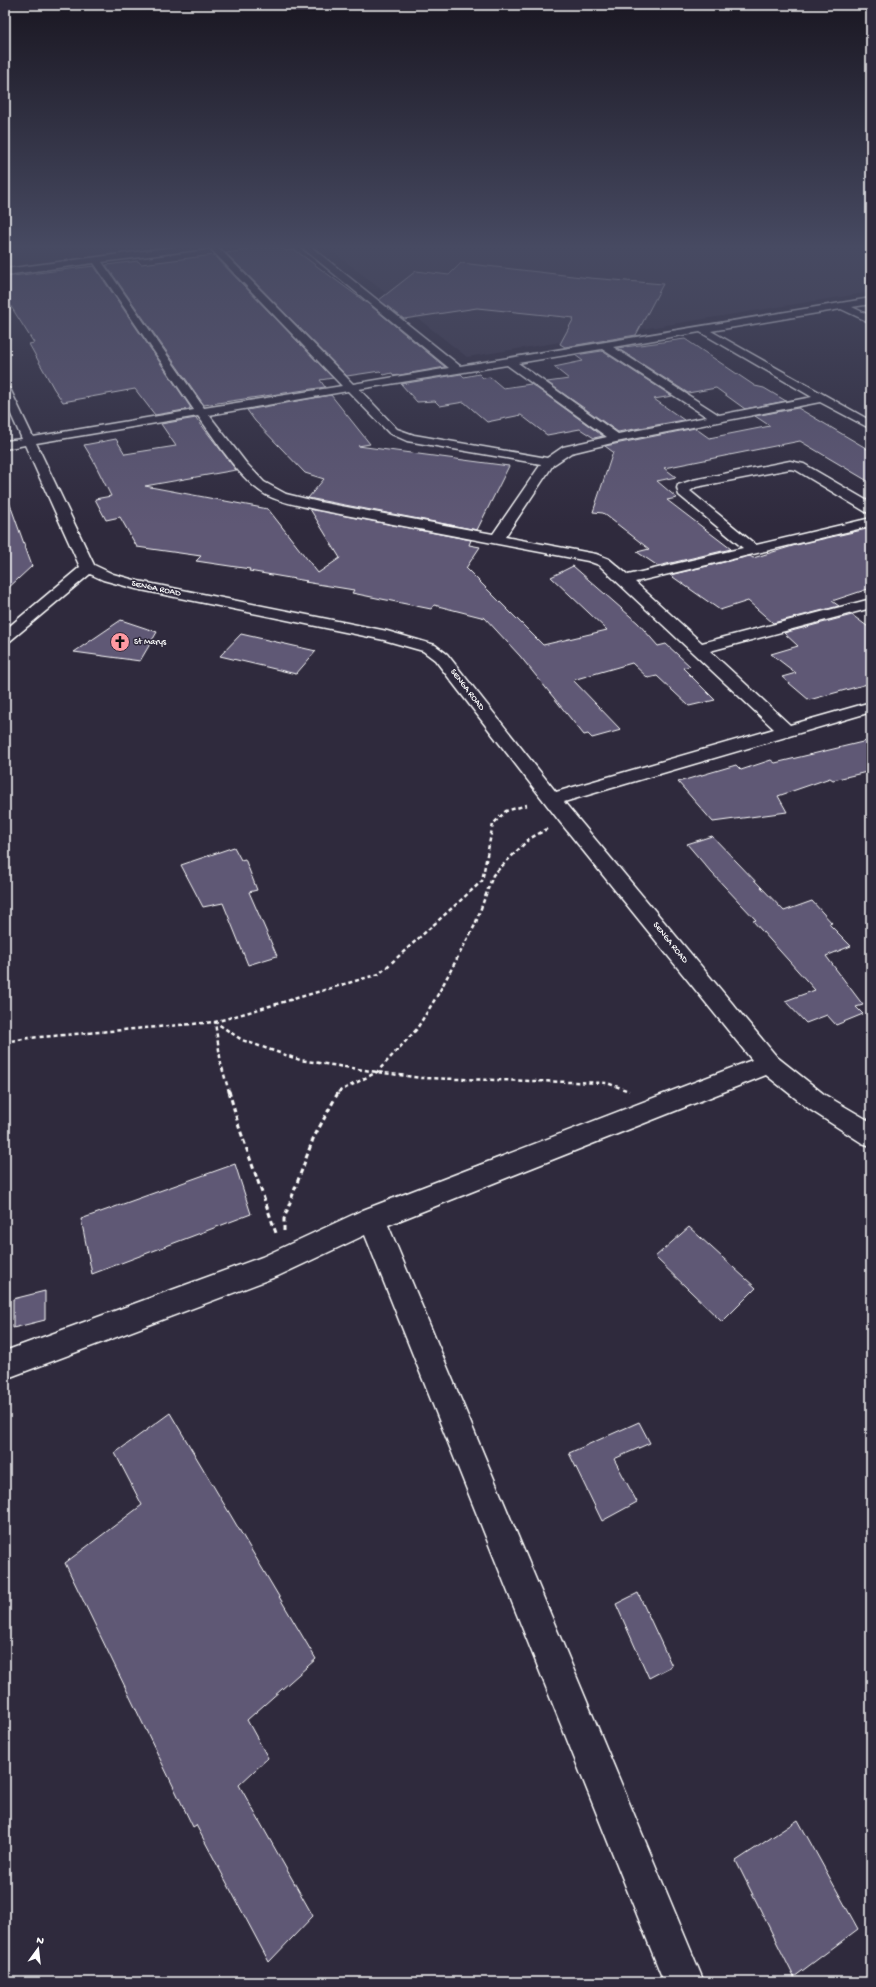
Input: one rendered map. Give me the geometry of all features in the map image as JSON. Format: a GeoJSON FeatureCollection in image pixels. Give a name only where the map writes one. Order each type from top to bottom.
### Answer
{"type":"FeatureCollection","features":[{"type":"Feature","properties":{"kind":"street"},"geometry":{"type":"LineString","coordinates":[[150,339],[201,412],[242,466],[260,485],[282,497],[319,506],[497,538],[591,557],[604,562],[786,731]]}},
{"type":"Feature","properties":{"kind":"street"},"geometry":{"type":"LineString","coordinates":[[302,339],[390,429],[404,436],[549,462]]}},
{"type":"Feature","properties":{"kind":"street"},"geometry":{"type":"LineString","coordinates":[[419,339],[458,370]]}},
{"type":"Feature","properties":{"kind":"street"},"geometry":{"type":"LineString","coordinates":[[5,445],[649,339]]}},
{"type":"Feature","properties":{"kind":"street"},"geometry":{"type":"LineString","coordinates":[[717,339],[871,426]]}},
{"type":"Feature","properties":{"kind":"street"},"geometry":{"type":"LineString","coordinates":[[605,346],[716,418]]}},
{"type":"Feature","properties":{"kind":"street"},"geometry":{"type":"LineString","coordinates":[[510,362],[616,438]]}},
{"type":"Feature","properties":{"kind":"street"},"geometry":{"type":"LineString","coordinates":[[5,389],[88,568],[5,638]]}},
{"type":"Feature","properties":{"kind":"street"},"geometry":{"type":"LineString","coordinates":[[497,538],[549,462],[567,450],[616,438],[822,398]]}},
{"type":"Feature","properties":{"kind":"street"},"geometry":{"type":"LineString","coordinates":[[854,416],[871,412]]}},
{"type":"Feature","properties":{"kind":"street"},"geometry":{"type":"LineString","coordinates":[[754,550],[684,492],[683,488],[693,484],[784,465],[795,465],[871,509]]}},
{"type":"Feature","properties":{"kind":"street"},"geometry":{"type":"LineString","coordinates":[[625,580],[871,522]]}},
{"type":"Feature","properties":{"kind":"street","name":"SENGA ROAD"},"geometry":{"type":"LineString","coordinates":[[88,568],[108,577],[129,583],[388,636],[429,648],[441,656],[552,800],[769,1064],[817,1102],[871,1136]]}},
{"type":"Feature","properties":{"kind":"street"},"geometry":{"type":"LineString","coordinates":[[699,649],[871,603]]}},
{"type":"Feature","properties":{"kind":"street"},"geometry":{"type":"LineString","coordinates":[[552,800],[871,707]]}},
{"type":"Feature","properties":{"kind":"street"},"geometry":{"type":"LineString","coordinates":[[5,1365],[284,1259],[372,1219],[769,1064]]}},
{"type":"Feature","properties":{"kind":"street"},"geometry":{"type":"LineString","coordinates":[[372,1219],[684,1982]]}},
{"type":"Feature","properties":{"kind":"path"},"geometry":{"type":"LineString","coordinates":[[5,1042],[29,1038],[215,1022],[379,974],[482,881],[493,824],[506,811],[552,800]]}},
{"type":"Feature","properties":{"kind":"path"},"geometry":{"type":"LineString","coordinates":[[284,1259],[284,1219],[313,1139],[339,1090],[377,1072],[416,1030],[437,996],[475,924],[493,875],[529,838],[567,818]]}},
{"type":"Feature","properties":{"kind":"path"},"geometry":{"type":"LineString","coordinates":[[215,1022],[242,1040],[300,1060],[421,1078],[607,1083],[665,1105]]}},
{"type":"Feature","properties":{"kind":"path"},"geometry":{"type":"LineString","coordinates":[[215,1022],[223,1071],[239,1127],[263,1193],[284,1259]]}},
{"type":"Feature","properties":{"kind":"shaded area"},"geometry":{"type":"Polygon","coordinates":[[[444,339],[581,339],[467,357],[444,339]]]}},
{"type":"Feature","properties":{"kind":"building"},"geometry":{"type":"Polygon","coordinates":[[[31,339],[144,339],[191,408],[155,415],[135,389],[63,402],[29,344],[34,343],[31,339]]]}},
{"type":"Feature","properties":{"kind":"building"},"geometry":{"type":"Polygon","coordinates":[[[158,339],[295,339],[333,378],[320,380],[325,387],[204,405],[158,339]]]}},
{"type":"Feature","properties":{"kind":"building"},"geometry":{"type":"Polygon","coordinates":[[[310,339],[411,339],[445,367],[394,376],[392,373],[384,375],[380,371],[347,376],[310,339]]]}},
{"type":"Feature","properties":{"kind":"building"},"geometry":{"type":"Polygon","coordinates":[[[563,339],[614,339],[565,347],[560,344],[563,339]]]}},
{"type":"Feature","properties":{"kind":"building"},"geometry":{"type":"Polygon","coordinates":[[[685,339],[755,386],[764,388],[786,401],[745,409],[716,388],[688,393],[617,348],[685,339]]]}},
{"type":"Feature","properties":{"kind":"building"},"geometry":{"type":"Polygon","coordinates":[[[602,351],[672,396],[654,399],[684,420],[618,432],[547,382],[569,379],[554,367],[583,361],[575,355],[602,351]]]}},
{"type":"Feature","properties":{"kind":"building"},"geometry":{"type":"Polygon","coordinates":[[[461,374],[464,377],[479,374],[483,378],[490,377],[503,388],[531,384],[603,436],[594,438],[580,429],[547,435],[521,415],[487,422],[464,402],[440,406],[435,401],[417,402],[401,384],[461,374]]]}},
{"type":"Feature","properties":{"kind":"building"},"geometry":{"type":"Polygon","coordinates":[[[331,395],[370,444],[358,446],[509,466],[477,530],[308,498],[324,479],[305,473],[255,421],[247,410],[331,395]]]}},
{"type":"Feature","properties":{"kind":"building"},"geometry":{"type":"Polygon","coordinates":[[[798,408],[871,451],[871,483],[800,441],[664,468],[676,477],[657,481],[677,498],[667,500],[731,549],[658,566],[637,552],[649,549],[603,513],[593,512],[613,452],[605,446],[695,428],[709,438],[770,426],[755,416],[798,408]]]}},
{"type":"Feature","properties":{"kind":"building"},"geometry":{"type":"Polygon","coordinates":[[[196,418],[236,470],[145,486],[268,509],[318,573],[340,558],[310,509],[471,540],[469,545],[480,547],[466,568],[543,645],[607,630],[551,577],[573,566],[638,623],[658,646],[666,644],[690,666],[683,668],[715,700],[689,706],[657,676],[648,678],[632,663],[573,680],[621,730],[592,738],[588,734],[584,735],[520,656],[485,618],[434,605],[431,609],[352,593],[354,590],[249,571],[250,569],[196,561],[201,556],[137,547],[120,517],[106,520],[95,499],[111,496],[84,445],[116,439],[125,454],[176,446],[161,424],[196,418]]]}},
{"type":"Feature","properties":{"kind":"building"},"geometry":{"type":"Polygon","coordinates":[[[5,499],[8,499],[32,566],[5,591],[5,499]]]}},
{"type":"Feature","properties":{"kind":"building"},"geometry":{"type":"Polygon","coordinates":[[[871,528],[871,588],[832,601],[839,606],[773,623],[748,601],[720,610],[670,575],[750,556],[753,558],[796,545],[871,528]]]}},
{"type":"Feature","properties":{"kind":"building"},"geometry":{"type":"Polygon","coordinates":[[[852,615],[871,629],[871,683],[809,700],[782,677],[796,673],[771,654],[798,646],[784,633],[852,615]]]}},
{"type":"Feature","properties":{"kind":"building","name":"St Marys"},"geometry":{"type":"Polygon","coordinates":[[[121,620],[157,632],[140,661],[74,652],[121,620]]]}},
{"type":"Feature","properties":{"kind":"building"},"geometry":{"type":"Polygon","coordinates":[[[241,634],[316,651],[296,674],[220,656],[241,634]]]}},
{"type":"Feature","properties":{"kind":"building"},"geometry":{"type":"Polygon","coordinates":[[[871,740],[871,771],[833,780],[830,778],[778,796],[787,812],[713,822],[678,782],[736,765],[741,770],[771,760],[775,763],[871,740]]]}},
{"type":"Feature","properties":{"kind":"building"},"geometry":{"type":"Polygon","coordinates":[[[712,836],[784,911],[812,901],[832,923],[829,924],[851,946],[826,956],[863,1005],[856,1007],[863,1014],[836,1025],[827,1015],[806,1023],[785,1001],[815,990],[753,921],[756,920],[687,844],[712,836]]]}},
{"type":"Feature","properties":{"kind":"building"},"geometry":{"type":"Polygon","coordinates":[[[234,847],[241,860],[245,859],[257,890],[249,892],[277,956],[248,965],[223,903],[203,907],[181,865],[234,847]]]}},
{"type":"Feature","properties":{"kind":"building"},"geometry":{"type":"Polygon","coordinates":[[[235,1164],[251,1214],[92,1274],[81,1219],[235,1164]]]}},
{"type":"Feature","properties":{"kind":"building"},"geometry":{"type":"Polygon","coordinates":[[[689,1227],[756,1288],[722,1322],[655,1257],[689,1227]]]}},
{"type":"Feature","properties":{"kind":"building"},"geometry":{"type":"Polygon","coordinates":[[[45,1291],[45,1320],[13,1328],[13,1299],[45,1291]]]}},
{"type":"Feature","properties":{"kind":"building"},"geometry":{"type":"Polygon","coordinates":[[[170,1413],[316,1659],[247,1720],[268,1758],[239,1785],[313,1916],[269,1962],[196,1825],[193,1827],[65,1563],[142,1505],[115,1453],[170,1413]]]}},
{"type":"Feature","properties":{"kind":"building"},"geometry":{"type":"Polygon","coordinates":[[[639,1422],[650,1443],[614,1459],[637,1502],[602,1521],[569,1453],[639,1422]]]}},
{"type":"Feature","properties":{"kind":"building"},"geometry":{"type":"Polygon","coordinates":[[[638,1593],[672,1666],[649,1678],[616,1604],[638,1593]]]}},
{"type":"Feature","properties":{"kind":"building"},"geometry":{"type":"Polygon","coordinates":[[[798,1820],[858,1929],[794,1977],[736,1861],[798,1820]]]}},
{"type":"Feature","properties":{"kind":"place","name":"St Marys"},"geometry":{"type":"Point","coordinates":[120,642]}}]}
